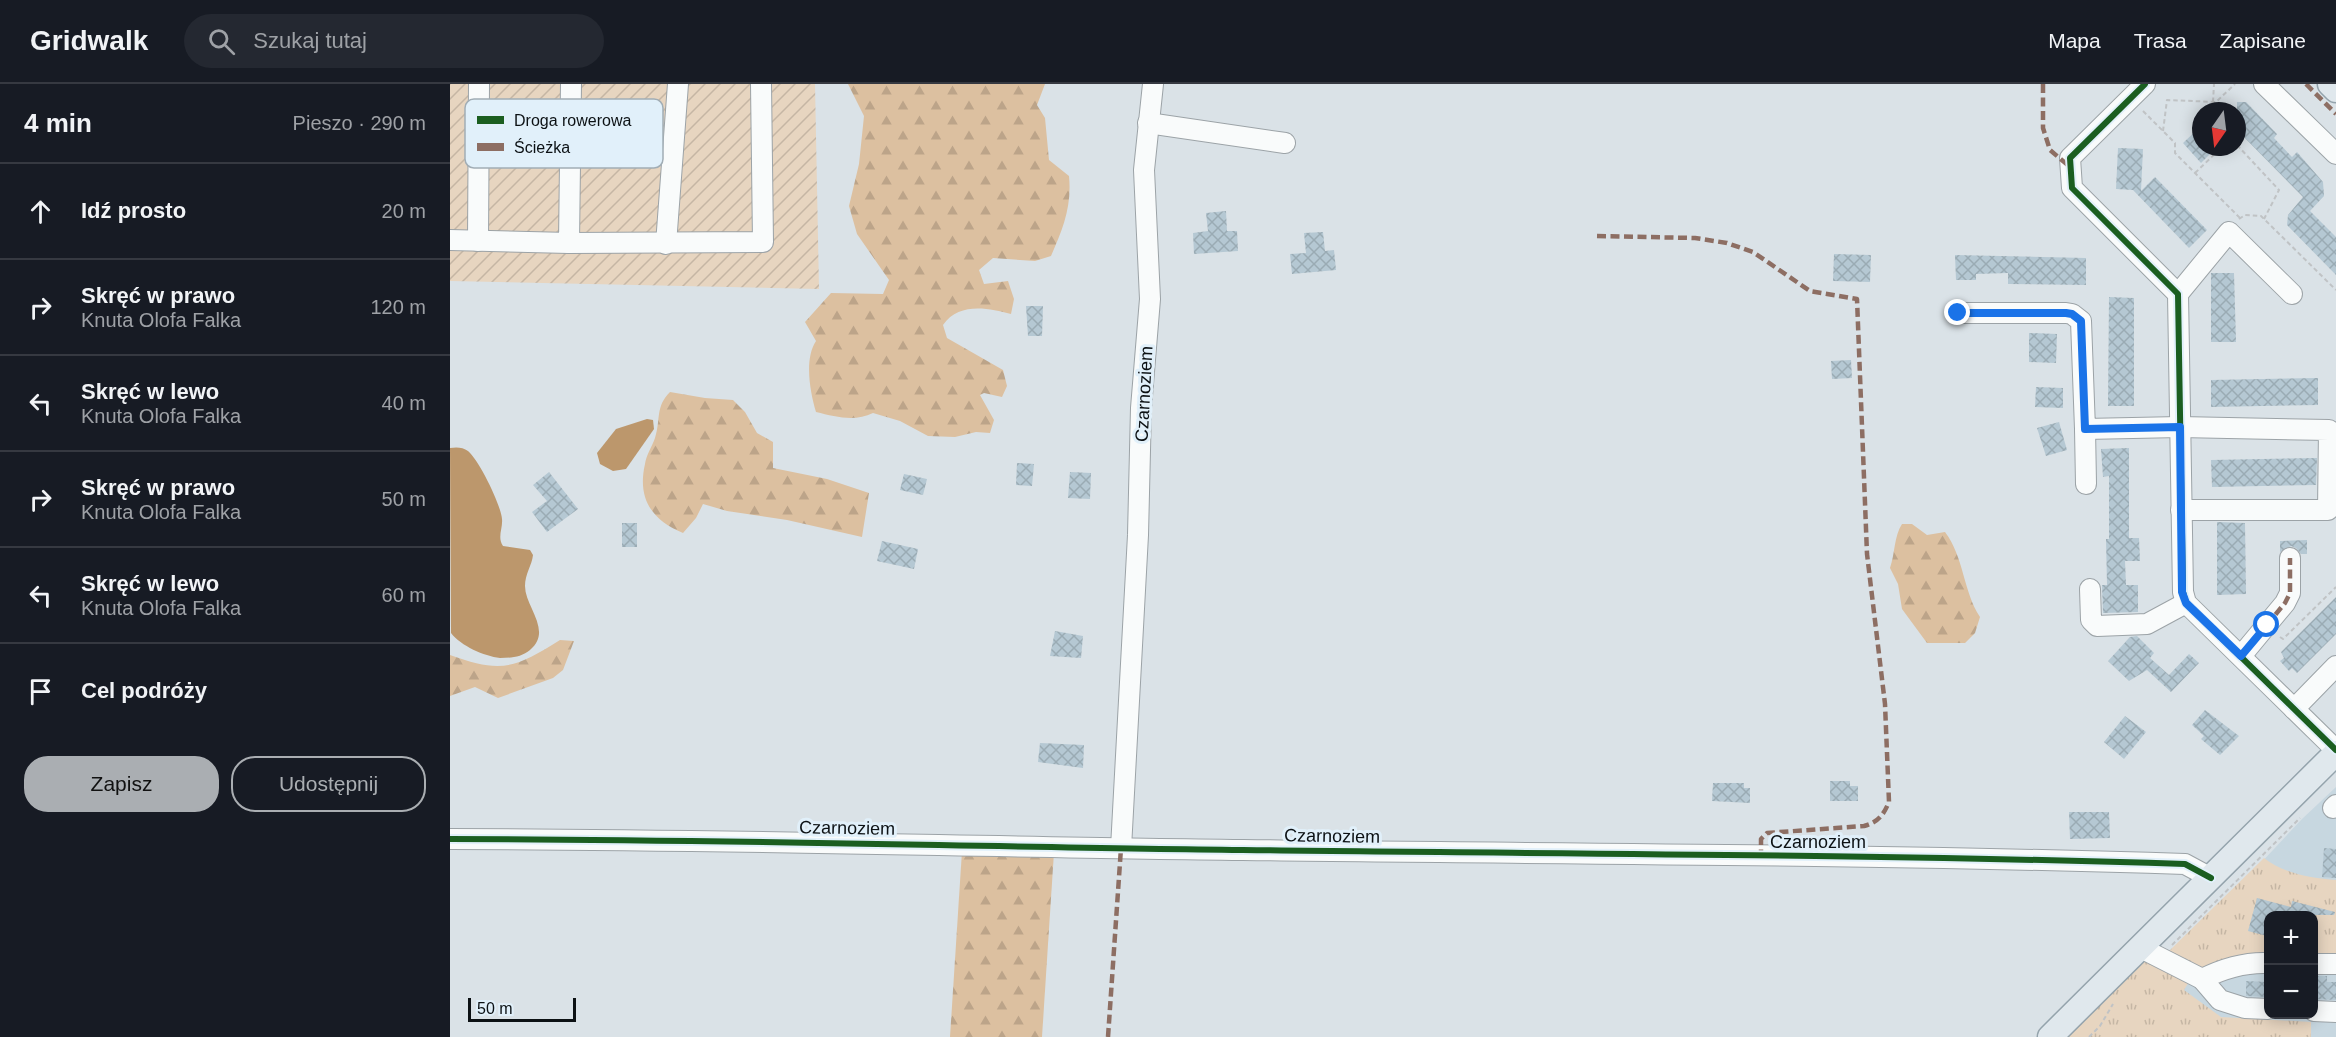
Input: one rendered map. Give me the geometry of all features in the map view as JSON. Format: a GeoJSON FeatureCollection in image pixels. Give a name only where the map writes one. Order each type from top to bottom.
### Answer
{"type":"FeatureCollection","features":[{"type":"Feature","properties":{"kind":"main road"},"geometry":{"type":"LineString","coordinates":[[2330,84],[2336,90]]}},
{"type":"Feature","properties":{"kind":"main road"},"geometry":{"type":"LineString","coordinates":[[2050,1037],[2150,952],[2211,878],[2336,752]]}},
{"type":"Feature","properties":{"kind":"street"},"geometry":{"type":"LineString","coordinates":[[479,84],[479,99]]}},
{"type":"Feature","properties":{"kind":"street"},"geometry":{"type":"LineString","coordinates":[[571,84],[571,99]]}},
{"type":"Feature","properties":{"kind":"street"},"geometry":{"type":"LineString","coordinates":[[666,244],[678,84]]}},
{"type":"Feature","properties":{"kind":"street"},"geometry":{"type":"LineString","coordinates":[[450,240],[666,244],[763,242],[761,84]]}},
{"type":"Feature","properties":{"kind":"street","name":"Czarnoziem"},"geometry":{"type":"LineString","coordinates":[[1121,848],[1138,535],[1141,408],[1150,299],[1144,170],[1153,84]]}},
{"type":"Feature","properties":{"kind":"street"},"geometry":{"type":"LineString","coordinates":[[2145,84],[2070,158],[2072,188],[2178,294]]}},
{"type":"Feature","properties":{"kind":"street"},"geometry":{"type":"LineString","coordinates":[[2264,84],[2336,154]]}},
{"type":"Feature","properties":{"kind":"street"},"geometry":{"type":"LineString","coordinates":[[1148,123],[1286,143]]}},
{"type":"Feature","properties":{"kind":"street"},"geometry":{"type":"LineString","coordinates":[[478,168],[478,241]]}},
{"type":"Feature","properties":{"kind":"street"},"geometry":{"type":"LineString","coordinates":[[569,243],[570,168]]}},
{"type":"Feature","properties":{"kind":"street"},"geometry":{"type":"LineString","coordinates":[[2292,294],[2235,225],[2178,294],[2182,592],[2186,603],[2336,752]]}},
{"type":"Feature","properties":{"kind":"street"},"geometry":{"type":"LineString","coordinates":[[1958,313],[2066,313],[2078,317],[2081,321],[2086,484]]}},
{"type":"Feature","properties":{"kind":"street"},"geometry":{"type":"LineString","coordinates":[[2085,429],[2180,427],[2329,430],[2328,510],[2181,510]]}},
{"type":"Feature","properties":{"kind":"street"},"geometry":{"type":"LineString","coordinates":[[2241,656],[2286,603],[2290,593],[2290,558]]}},
{"type":"Feature","properties":{"kind":"street"},"geometry":{"type":"LineString","coordinates":[[2090,589],[2091,620],[2097,626],[2147,624],[2186,603]]}},
{"type":"Feature","properties":{"kind":"street"},"geometry":{"type":"LineString","coordinates":[[2294,709],[2336,666]]}},
{"type":"Feature","properties":{"kind":"street","name":"Czarnoziem"},"geometry":{"type":"LineString","coordinates":[[450,839],[660,839],[1121,848],[1976,858],[2185,864],[2211,878]]}},
{"type":"Feature","properties":{"kind":"street"},"geometry":{"type":"LineString","coordinates":[[2150,952],[2202,979],[2220,1000],[2245,1008],[2264,1010]]}},
{"type":"Feature","properties":{"kind":"street"},"geometry":{"type":"LineString","coordinates":[[2202,979],[2226,968],[2264,963]]}},
{"type":"Feature","properties":{"kind":"street"},"geometry":{"type":"LineString","coordinates":[[2318,964],[2336,964]]}},
{"type":"Feature","properties":{"kind":"street"},"geometry":{"type":"LineString","coordinates":[[2318,1011],[2336,1012]]}},
{"type":"Feature","properties":{"kind":"path"},"geometry":{"type":"LineString","coordinates":[[2163,131],[2167,100],[2213,102],[2214,84]]}},
{"type":"Feature","properties":{"kind":"path"},"geometry":{"type":"LineString","coordinates":[[2216,102],[2235,84]]}},
{"type":"Feature","properties":{"kind":"path"},"geometry":{"type":"LineString","coordinates":[[2131,98],[2175,143],[2175,153],[2195,173],[2235,225],[2252,214],[2264,219],[2336,290]]}},
{"type":"Feature","properties":{"kind":"path"},"geometry":{"type":"LineString","coordinates":[[2246,154],[2279,189],[2264,219]]}},
{"type":"Feature","properties":{"kind":"path"},"geometry":{"type":"LineString","coordinates":[[2195,173],[2213,156]]}},
{"type":"Feature","properties":{"kind":"path"},"geometry":{"type":"LineString","coordinates":[[2267,625],[2283,639],[2336,587]]}},
{"type":"Feature","properties":{"kind":"path"},"geometry":{"type":"LineString","coordinates":[[2150,952],[2300,817]]}},
{"type":"Feature","properties":{"kind":"path"},"geometry":{"type":"LineString","coordinates":[[2089,1037],[2100,1026],[2113,1002]]}},
{"type":"Feature","properties":{"kind":"shaded area"},"geometry":{"type":"Polygon","coordinates":[[[647,419],[653,420],[654,429],[626,469],[613,471],[600,464],[597,453],[616,429],[647,419]]]}},
{"type":"Feature","properties":{"kind":"shaded area"},"geometry":{"type":"Polygon","coordinates":[[[450,448],[468,451],[483,473],[501,512],[500,539],[503,546],[530,550],[533,555],[525,586],[539,627],[539,635],[530,650],[520,656],[500,658],[487,655],[473,650],[451,633],[450,448]]]}},
{"type":"Feature","properties":{"kind":"shaded area"},"geometry":{"type":"Polygon","coordinates":[[[2336,787],[2336,1037],[2162,1037],[2165,1013],[2228,898],[2302,819],[2336,787]]]}},
{"type":"Feature","properties":{"kind":"green space"},"geometry":{"type":"Polygon","coordinates":[[[450,84],[815,84],[819,289],[450,281],[450,84]]]}},
{"type":"Feature","properties":{"kind":"green space"},"geometry":{"type":"Polygon","coordinates":[[[848,84],[1045,84],[1037,105],[1045,118],[1049,160],[1069,176],[1070,187],[1063,227],[1051,256],[1035,261],[993,258],[979,270],[984,284],[1008,281],[1014,299],[1011,314],[984,309],[965,310],[957,313],[943,325],[947,338],[1003,370],[1007,386],[1002,397],[984,393],[980,395],[994,420],[990,433],[976,432],[955,437],[928,436],[900,421],[873,413],[852,418],[816,412],[810,385],[809,366],[812,348],[816,341],[805,322],[831,293],[883,294],[889,280],[857,234],[849,206],[859,164],[864,116],[848,84]]]}},
{"type":"Feature","properties":{"kind":"green space"},"geometry":{"type":"Polygon","coordinates":[[[670,392],[733,400],[745,412],[757,433],[773,442],[773,468],[827,479],[869,493],[862,537],[787,520],[727,511],[703,504],[696,518],[683,533],[663,522],[649,507],[645,498],[643,476],[647,457],[657,431],[660,408],[670,392]]]}},
{"type":"Feature","properties":{"kind":"green space"},"geometry":{"type":"Polygon","coordinates":[[[1902,524],[1912,524],[1927,535],[1945,532],[1951,542],[1974,607],[1980,617],[1975,633],[1965,643],[1927,643],[1902,609],[1898,584],[1890,568],[1897,534],[1902,524]]]}},
{"type":"Feature","properties":{"kind":"green space"},"geometry":{"type":"Polygon","coordinates":[[[560,640],[574,641],[563,670],[553,678],[498,698],[475,687],[450,696],[450,655],[483,665],[508,665],[531,657],[560,640]]]}},
{"type":"Feature","properties":{"kind":"green space"},"geometry":{"type":"Polygon","coordinates":[[[962,851],[1054,852],[1042,1037],[950,1037],[962,851]]]}},
{"type":"Feature","properties":{"kind":"green space"},"geometry":{"type":"Polygon","coordinates":[[[2264,858],[2289,871],[2336,880],[2336,959],[2318,958],[2318,911],[2264,911],[2264,959],[2201,970],[2166,954],[2264,858]]]}},
{"type":"Feature","properties":{"kind":"green space"},"geometry":{"type":"Polygon","coordinates":[[[2147,959],[2190,980],[2184,990],[2221,1017],[2311,1022],[2311,1037],[2068,1037],[2147,959]]]}},
{"type":"Feature","properties":{"kind":"building"},"geometry":{"type":"Polygon","coordinates":[[[2246,102],[2277,134],[2274,138],[2292,157],[2297,152],[2323,182],[2324,196],[2310,211],[2336,237],[2336,275],[2287,225],[2288,215],[2303,197],[2246,139],[2246,102]]]}},
{"type":"Feature","properties":{"kind":"building"},"geometry":{"type":"Polygon","coordinates":[[[2192,134],[2192,153],[2183,143],[2192,134]]]}},
{"type":"Feature","properties":{"kind":"building"},"geometry":{"type":"Polygon","coordinates":[[[2118,148],[2143,149],[2141,191],[2155,177],[2207,230],[2189,248],[2133,190],[2116,189],[2118,148]]]}},
{"type":"Feature","properties":{"kind":"building"},"geometry":{"type":"Polygon","coordinates":[[[2195,156],[2208,156],[2201,163],[2195,156]]]}},
{"type":"Feature","properties":{"kind":"building"},"geometry":{"type":"Polygon","coordinates":[[[1226,211],[1227,231],[1237,231],[1238,251],[1194,254],[1193,233],[1208,231],[1206,213],[1226,211]]]}},
{"type":"Feature","properties":{"kind":"building"},"geometry":{"type":"Polygon","coordinates":[[[1323,232],[1325,251],[1334,250],[1336,270],[1292,274],[1290,254],[1306,253],[1304,233],[1323,232]]]}},
{"type":"Feature","properties":{"kind":"building"},"geometry":{"type":"Polygon","coordinates":[[[1834,254],[1871,255],[1870,282],[1833,281],[1834,254]]]}},
{"type":"Feature","properties":{"kind":"building"},"geometry":{"type":"Polygon","coordinates":[[[1955,255],[2086,258],[2086,285],[2008,284],[2008,273],[1976,274],[1976,280],[1956,280],[1955,255]]]}},
{"type":"Feature","properties":{"kind":"building"},"geometry":{"type":"Polygon","coordinates":[[[2211,273],[2234,273],[2236,342],[2211,342],[2211,273]]]}},
{"type":"Feature","properties":{"kind":"building"},"geometry":{"type":"Polygon","coordinates":[[[2109,297],[2134,298],[2134,406],[2108,406],[2109,297]]]}},
{"type":"Feature","properties":{"kind":"building"},"geometry":{"type":"Polygon","coordinates":[[[1026,306],[1043,306],[1042,336],[1028,336],[1026,306]]]}},
{"type":"Feature","properties":{"kind":"building"},"geometry":{"type":"Polygon","coordinates":[[[2029,333],[2057,334],[2056,363],[2029,362],[2029,333]]]}},
{"type":"Feature","properties":{"kind":"building"},"geometry":{"type":"Polygon","coordinates":[[[1851,360],[1852,378],[1832,379],[1831,361],[1851,360]]]}},
{"type":"Feature","properties":{"kind":"building"},"geometry":{"type":"Polygon","coordinates":[[[2318,378],[2318,405],[2211,407],[2211,380],[2318,378]]]}},
{"type":"Feature","properties":{"kind":"building"},"geometry":{"type":"Polygon","coordinates":[[[2036,387],[2063,388],[2063,408],[2035,407],[2036,387]]]}},
{"type":"Feature","properties":{"kind":"building"},"geometry":{"type":"Polygon","coordinates":[[[2059,422],[2067,450],[2046,456],[2037,428],[2059,422]]]}},
{"type":"Feature","properties":{"kind":"building"},"geometry":{"type":"Polygon","coordinates":[[[2129,448],[2129,538],[2139,538],[2140,561],[2125,561],[2126,585],[2138,585],[2138,612],[2103,613],[2102,585],[2107,585],[2106,539],[2109,539],[2109,476],[2103,477],[2101,449],[2129,448]]]}},
{"type":"Feature","properties":{"kind":"building"},"geometry":{"type":"Polygon","coordinates":[[[2317,458],[2316,485],[2212,487],[2211,460],[2317,458]]]}},
{"type":"Feature","properties":{"kind":"building"},"geometry":{"type":"Polygon","coordinates":[[[1017,463],[1034,464],[1032,486],[1016,485],[1017,463]]]}},
{"type":"Feature","properties":{"kind":"building"},"geometry":{"type":"Polygon","coordinates":[[[549,472],[578,509],[547,532],[532,512],[547,501],[533,485],[549,472]]]}},
{"type":"Feature","properties":{"kind":"building"},"geometry":{"type":"Polygon","coordinates":[[[1070,472],[1091,473],[1090,499],[1068,498],[1070,472]]]}},
{"type":"Feature","properties":{"kind":"building"},"geometry":{"type":"Polygon","coordinates":[[[904,474],[927,479],[923,495],[900,490],[904,474]]]}},
{"type":"Feature","properties":{"kind":"building"},"geometry":{"type":"Polygon","coordinates":[[[2217,522],[2245,523],[2246,594],[2217,595],[2217,522]]]}},
{"type":"Feature","properties":{"kind":"building"},"geometry":{"type":"Polygon","coordinates":[[[622,523],[637,523],[637,547],[622,547],[622,523]]]}},
{"type":"Feature","properties":{"kind":"building"},"geometry":{"type":"Polygon","coordinates":[[[2307,540],[2307,554],[2301,554],[2291,546],[2280,552],[2280,541],[2307,540]]]}},
{"type":"Feature","properties":{"kind":"building"},"geometry":{"type":"Polygon","coordinates":[[[882,541],[918,549],[914,569],[877,561],[882,541]]]}},
{"type":"Feature","properties":{"kind":"building"},"geometry":{"type":"Polygon","coordinates":[[[2336,597],[2336,634],[2297,673],[2292,668],[2289,671],[2280,661],[2284,658],[2281,652],[2336,597]]]}},
{"type":"Feature","properties":{"kind":"building"},"geometry":{"type":"Polygon","coordinates":[[[1055,631],[1083,636],[1081,658],[1050,656],[1055,631]]]}},
{"type":"Feature","properties":{"kind":"building"},"geometry":{"type":"Polygon","coordinates":[[[2137,636],[2154,653],[2150,658],[2169,675],[2189,654],[2199,663],[2171,692],[2147,670],[2129,681],[2108,661],[2130,637],[2137,636]]]}},
{"type":"Feature","properties":{"kind":"building"},"geometry":{"type":"Polygon","coordinates":[[[2205,710],[2239,736],[2220,755],[2201,739],[2204,736],[2192,725],[2205,710]]]}},
{"type":"Feature","properties":{"kind":"building"},"geometry":{"type":"Polygon","coordinates":[[[2125,716],[2146,732],[2124,759],[2104,742],[2125,716]]]}},
{"type":"Feature","properties":{"kind":"building"},"geometry":{"type":"Polygon","coordinates":[[[1040,743],[1084,745],[1083,768],[1038,762],[1040,743]]]}},
{"type":"Feature","properties":{"kind":"building"},"geometry":{"type":"Polygon","coordinates":[[[1830,781],[1850,781],[1850,786],[1858,786],[1858,801],[1830,801],[1830,781]]]}},
{"type":"Feature","properties":{"kind":"building"},"geometry":{"type":"Polygon","coordinates":[[[1713,783],[1744,783],[1744,788],[1750,788],[1750,803],[1712,801],[1713,783]]]}},
{"type":"Feature","properties":{"kind":"building"},"geometry":{"type":"Polygon","coordinates":[[[2069,812],[2109,812],[2110,838],[2070,839],[2069,812]]]}},
{"type":"Feature","properties":{"kind":"building"},"geometry":{"type":"Polygon","coordinates":[[[2324,848],[2336,849],[2336,878],[2322,877],[2324,848]]]}},
{"type":"Feature","properties":{"kind":"building"},"geometry":{"type":"Polygon","coordinates":[[[2257,898],[2291,907],[2292,901],[2335,912],[2334,915],[2318,915],[2318,911],[2264,911],[2264,935],[2248,931],[2257,898]]]}},
{"type":"Feature","properties":{"kind":"building"},"geometry":{"type":"Polygon","coordinates":[[[2318,976],[2327,976],[2327,982],[2336,982],[2336,1000],[2318,999],[2318,976]]]}},
{"type":"Feature","properties":{"kind":"building"},"geometry":{"type":"Polygon","coordinates":[[[2246,981],[2264,982],[2264,997],[2246,996],[2246,981]]]}},
{"type":"Feature","properties":{"kind":"marked path"},"geometry":{"type":"LineString","coordinates":[[2043,84],[2043,128],[2050,150],[2070,167]]}},
{"type":"Feature","properties":{"kind":"marked path"},"geometry":{"type":"LineString","coordinates":[[2306,84],[2336,114]]}},
{"type":"Feature","properties":{"kind":"marked path"},"geometry":{"type":"LineString","coordinates":[[1597,236],[1695,238],[1727,243],[1753,252],[1810,291],[1857,299],[1867,554],[1885,704],[1889,802],[1880,818],[1864,826],[1767,833],[1761,839],[1761,856]]}},
{"type":"Feature","properties":{"kind":"marked path"},"geometry":{"type":"LineString","coordinates":[[2241,656],[2285,603],[2290,593],[2290,558]]}},
{"type":"Feature","properties":{"kind":"marked path"},"geometry":{"type":"LineString","coordinates":[[1108,1037],[1121,848]]}},
{"type":"Feature","properties":{"kind":"cycle path"},"geometry":{"type":"LineString","coordinates":[[2145,84],[2070,158],[2072,188],[2178,294],[2183,592],[2186,603],[2336,750]]}},
{"type":"Feature","properties":{"kind":"cycle path"},"geometry":{"type":"LineString","coordinates":[[450,839],[1832,856],[2067,861],[2185,864],[2211,878]]}},
{"type":"Feature","properties":{"kind":"route"},"geometry":{"type":"LineString","coordinates":[[1958,313],[2066,313],[2078,317],[2081,321],[2085,429],[2180,427],[2182,592],[2186,603],[2241,656],[2267,625]]}}]}
